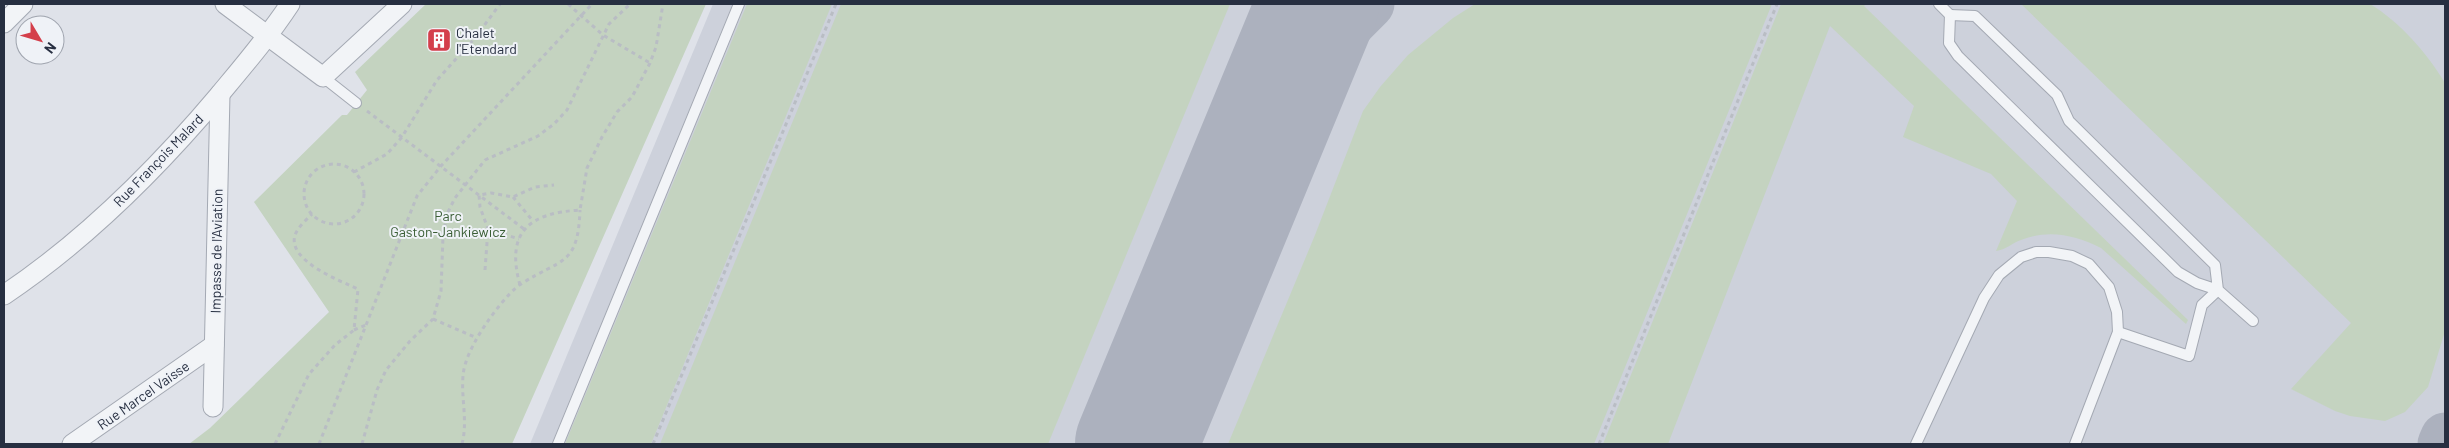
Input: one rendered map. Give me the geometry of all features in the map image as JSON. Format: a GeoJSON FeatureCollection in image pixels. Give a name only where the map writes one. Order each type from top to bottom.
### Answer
{"type":"FeatureCollection","features":[{"type":"Feature","properties":{"kind":"street"},"geometry":{"type":"LineString","coordinates":[[4,23],[23,4]]}},
{"type":"Feature","properties":{"kind":"street"},"geometry":{"type":"LineString","coordinates":[[225,4],[323,77],[402,4]]}},
{"type":"Feature","properties":{"kind":"street","name":"Rue François Malard"},"geometry":{"type":"LineString","coordinates":[[4,295],[101,218],[192,128],[268,36],[290,4]]}},
{"type":"Feature","properties":{"kind":"street","name":"Impasse de l'Aviation"},"geometry":{"type":"LineString","coordinates":[[213,407],[220,94]]}},
{"type":"Feature","properties":{"kind":"street","name":"Rue Marcel Vaisse"},"geometry":{"type":"LineString","coordinates":[[72,444],[214,345]]}},
{"type":"Feature","properties":{"kind":"lane"},"geometry":{"type":"LineString","coordinates":[[558,444],[739,4]]}},
{"type":"Feature","properties":{"kind":"lane"},"geometry":{"type":"LineString","coordinates":[[1939,4],[1950,15],[1975,16],[2057,95],[2069,121],[2215,265],[2218,290]]}},
{"type":"Feature","properties":{"kind":"lane"},"geometry":{"type":"LineString","coordinates":[[1950,15],[1949,43],[1958,56],[2178,272],[2197,283],[2218,290],[2253,321]]}},
{"type":"Feature","properties":{"kind":"lane"},"geometry":{"type":"LineString","coordinates":[[323,77],[356,103]]}},
{"type":"Feature","properties":{"kind":"lane"},"geometry":{"type":"LineString","coordinates":[[1916,444],[1984,298],[1999,275],[2021,257],[2036,252],[2061,253],[2089,264],[2104,280],[2114,296],[2118,312],[2118,332],[2075,444]]}},
{"type":"Feature","properties":{"kind":"lane"},"geometry":{"type":"LineString","coordinates":[[2118,332],[2190,356],[2202,305],[2218,290]]}},
{"type":"Feature","properties":{"kind":"path"},"geometry":{"type":"LineString","coordinates":[[354,172],[387,154],[402,137],[436,80],[475,38],[500,4]]}},
{"type":"Feature","properties":{"kind":"path"},"geometry":{"type":"LineString","coordinates":[[568,4],[603,35],[650,63]]}},
{"type":"Feature","properties":{"kind":"path"},"geometry":{"type":"LineString","coordinates":[[319,444],[417,196],[441,166],[592,4]]}},
{"type":"Feature","properties":{"kind":"path"},"geometry":{"type":"LineString","coordinates":[[362,444],[377,390],[386,370],[433,319],[441,291],[443,236],[447,214],[464,184],[485,160],[538,136],[554,124],[567,110],[609,24],[630,4]]}},
{"type":"Feature","properties":{"kind":"path"},"geometry":{"type":"LineString","coordinates":[[462,444],[466,423],[463,376],[466,359],[477,338],[520,285],[558,266],[576,244],[588,168],[602,137],[617,112],[632,97],[650,63],[656,47],[663,4]]}},
{"type":"Feature","properties":{"kind":"path"},"geometry":{"type":"LineString","coordinates":[[653,444],[836,4]]}},
{"type":"Feature","properties":{"kind":"path"},"geometry":{"type":"LineString","coordinates":[[1599,444],[1777,4]]}},
{"type":"Feature","properties":{"kind":"path"},"geometry":{"type":"LineString","coordinates":[[356,103],[524,229]]}},
{"type":"Feature","properties":{"kind":"path"},"geometry":{"type":"LineString","coordinates":[[336,164],[346,166],[354,172],[363,187],[362,204],[358,212],[344,222],[335,224],[326,223],[312,214],[306,205],[305,185],[317,169],[336,164]]}},
{"type":"Feature","properties":{"kind":"path"},"geometry":{"type":"LineString","coordinates":[[479,195],[491,192],[513,197],[535,187],[554,184]]}},
{"type":"Feature","properties":{"kind":"path"},"geometry":{"type":"LineString","coordinates":[[479,195],[480,207],[488,229],[485,270]]}},
{"type":"Feature","properties":{"kind":"path"},"geometry":{"type":"LineString","coordinates":[[513,197],[533,221]]}},
{"type":"Feature","properties":{"kind":"path"},"geometry":{"type":"LineString","coordinates":[[520,285],[516,269],[519,239],[524,229],[533,221],[556,212],[580,210]]}},
{"type":"Feature","properties":{"kind":"path"},"geometry":{"type":"LineString","coordinates":[[312,214],[298,229],[294,237],[295,246],[306,261],[323,272],[358,289],[354,330]]}},
{"type":"Feature","properties":{"kind":"path"},"geometry":{"type":"LineString","coordinates":[[488,229],[519,239]]}},
{"type":"Feature","properties":{"kind":"path"},"geometry":{"type":"LineString","coordinates":[[433,319],[477,338]]}},
{"type":"Feature","properties":{"kind":"path"},"geometry":{"type":"LineString","coordinates":[[275,444],[309,374],[335,345],[354,330],[366,325]]}},
{"type":"Feature","properties":{"kind":"shaded area"},"geometry":{"type":"Polygon","coordinates":[[[713,4],[2445,4],[2445,444],[530,444],[713,4]]]}},
{"type":"Feature","properties":{"kind":"green space","name":"Parc Gaston-Jankiewicz"},"geometry":{"type":"Polygon","coordinates":[[[426,4],[706,4],[512,444],[189,444],[210,428],[329,312],[254,202],[342,115],[347,115],[367,90],[355,72],[426,4]]]}},
{"type":"Feature","properties":{"kind":"green space"},"geometry":{"type":"Polygon","coordinates":[[[747,4],[832,4],[651,444],[565,444],[747,4]]]}},
{"type":"Feature","properties":{"kind":"green space"},"geometry":{"type":"Polygon","coordinates":[[[841,4],[1230,4],[1048,444],[660,444],[841,4]]]}},
{"type":"Feature","properties":{"kind":"green space"},"geometry":{"type":"Polygon","coordinates":[[[1475,4],[1772,4],[1594,444],[1228,444],[1315,235],[1363,111],[1380,87],[1408,55],[1453,18],[1475,4]]]}},
{"type":"Feature","properties":{"kind":"green space"},"geometry":{"type":"Polygon","coordinates":[[[1781,4],[1866,4],[1864,6],[2188,320],[2186,324],[2101,248],[2091,243],[2072,237],[2052,234],[2021,240],[1996,251],[2017,201],[1991,174],[1903,137],[1914,106],[1830,26],[1668,444],[1603,444],[1781,4]]]}},
{"type":"Feature","properties":{"kind":"green space"},"geometry":{"type":"Polygon","coordinates":[[[2021,4],[2370,4],[2392,20],[2412,39],[2445,83],[2445,331],[2428,387],[2405,412],[2385,421],[2350,416],[2335,411],[2291,389],[2351,323],[2021,4]]]}},
{"type":"Feature","properties":{"kind":"taxiway"},"geometry":{"type":"LineString","coordinates":[[1254,158],[1306,76],[1370,4]]}},
{"type":"Feature","properties":{"kind":"taxiway"},"geometry":{"type":"LineString","coordinates":[[2442,444],[2445,437]]}},
{"type":"Feature","properties":{"kind":"runway"},"geometry":{"type":"LineString","coordinates":[[1136,444],[1318,4]]}},
{"type":"Feature","properties":{"kind":"place","name":"Chalet l'Etendard"},"geometry":{"type":"Point","coordinates":[439,40]}}]}
